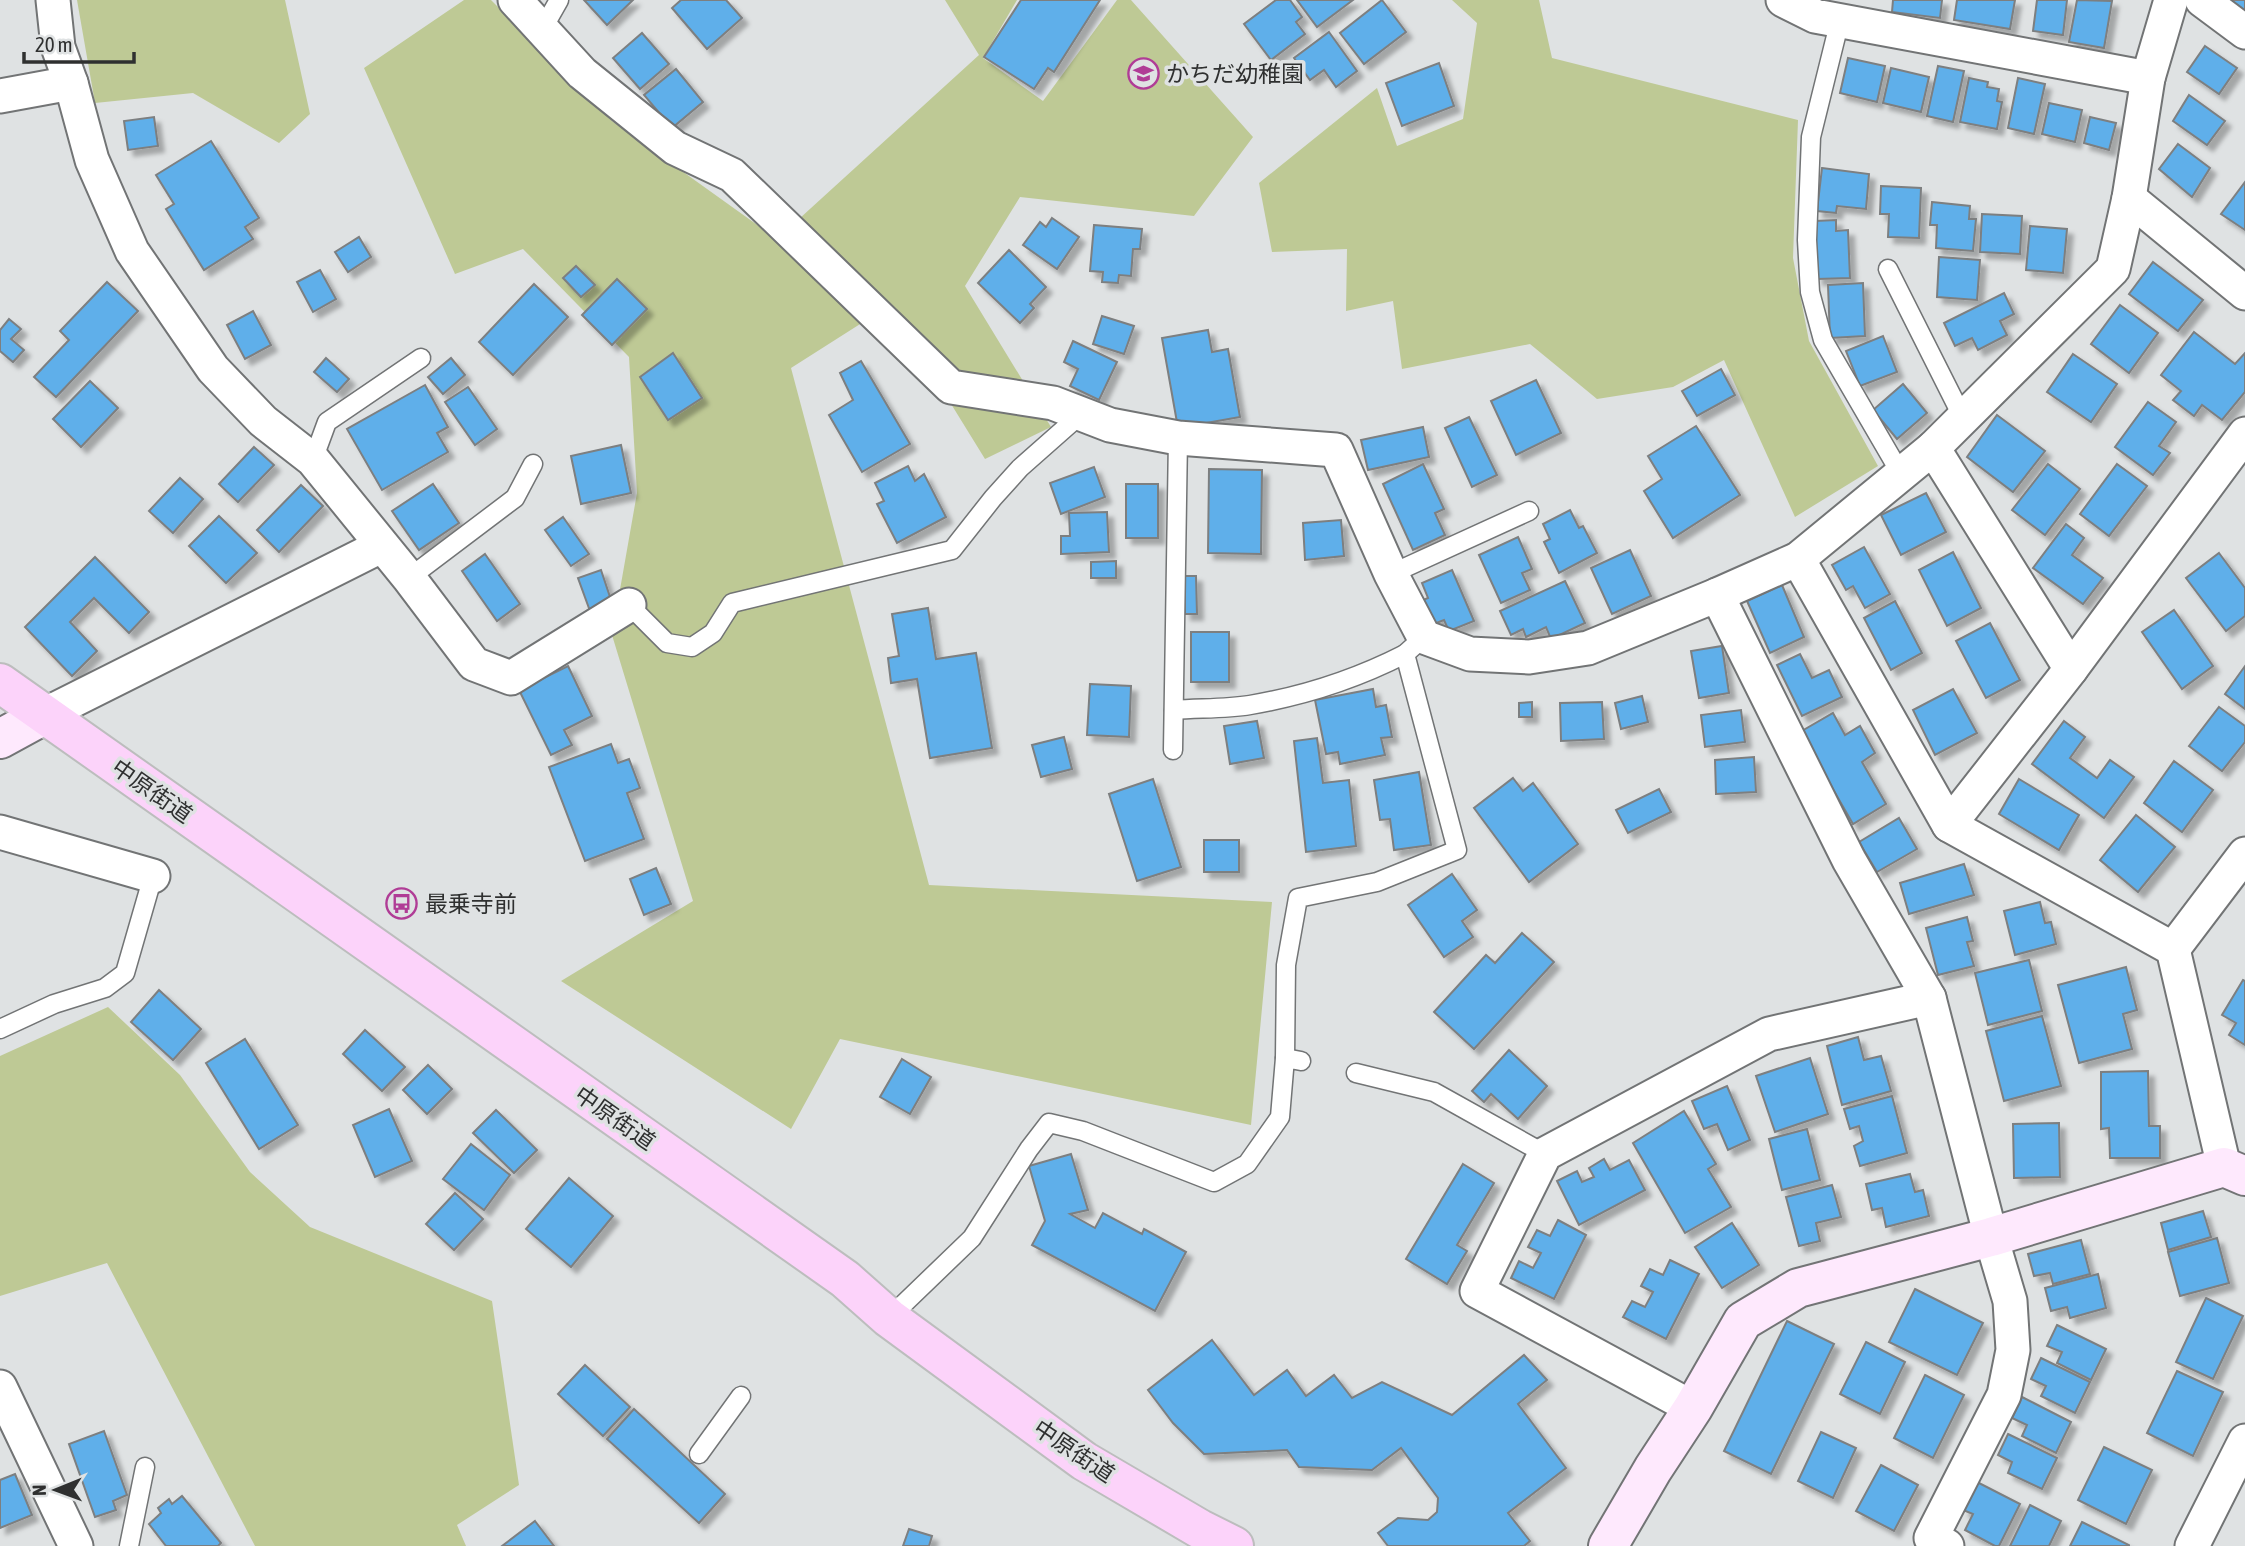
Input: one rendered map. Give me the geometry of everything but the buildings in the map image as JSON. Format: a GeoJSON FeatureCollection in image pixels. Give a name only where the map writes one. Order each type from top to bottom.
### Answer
{"type":"FeatureCollection","features":[{"type":"Feature","properties":{"kind":"main road","name":"中原街道"},"geometry":{"type":"LineString","coordinates":[[0,683],[845,1279],[890,1318],[1084,1461],[1234,1546]]}},
{"type":"Feature","properties":{"kind":"street"},"geometry":{"type":"LineString","coordinates":[[53,0],[58,47],[92,160],[132,251],[213,369],[263,421],[313,460],[409,578],[474,664],[511,678],[629,605]]}},
{"type":"Feature","properties":{"kind":"street"},"geometry":{"type":"LineString","coordinates":[[515,0],[582,73],[675,148],[732,175],[951,387],[1053,403],[1110,425],[1178,438],[1336,450],[1391,574],[1415,645],[1470,654],[1529,657],[1588,648],[1798,559],[1933,448],[2113,270],[2129,198],[2148,78],[2171,0]]}},
{"type":"Feature","properties":{"kind":"street"},"geometry":{"type":"LineString","coordinates":[[1783,0],[1815,16],[2148,78]]}},
{"type":"Feature","properties":{"kind":"street"},"geometry":{"type":"LineString","coordinates":[[2202,0],[2245,32]]}},
{"type":"Feature","properties":{"kind":"street"},"geometry":{"type":"LineString","coordinates":[[0,96],[71,83]]}},
{"type":"Feature","properties":{"kind":"street"},"geometry":{"type":"LineString","coordinates":[[2129,198],[2245,293]]}},
{"type":"Feature","properties":{"kind":"street"},"geometry":{"type":"LineString","coordinates":[[1949,825],[2071,669],[2245,434]]}},
{"type":"Feature","properties":{"kind":"street"},"geometry":{"type":"LineString","coordinates":[[1933,448],[2071,669]]}},
{"type":"Feature","properties":{"kind":"street"},"geometry":{"type":"LineString","coordinates":[[0,739],[381,545]]}},
{"type":"Feature","properties":{"kind":"street"},"geometry":{"type":"LineString","coordinates":[[1608,1546],[1743,1321],[1798,1288],[2235,1171],[2173,949],[1949,825],[1798,559]]}},
{"type":"Feature","properties":{"kind":"street"},"geometry":{"type":"LineString","coordinates":[[1717,595],[1849,860],[1929,998],[2010,1301],[2014,1350],[2004,1395],[1931,1538],[1947,1546]]}},
{"type":"Feature","properties":{"kind":"street"},"geometry":{"type":"LineString","coordinates":[[0,832],[153,876]]}},
{"type":"Feature","properties":{"kind":"street"},"geometry":{"type":"LineString","coordinates":[[2173,949],[2245,854]]}},
{"type":"Feature","properties":{"kind":"street"},"geometry":{"type":"LineString","coordinates":[[1693,1408],[1477,1291],[1545,1154],[1769,1034],[1929,998]]}},
{"type":"Feature","properties":{"kind":"street"},"geometry":{"type":"LineString","coordinates":[[0,1387],[76,1546]]}},
{"type":"Feature","properties":{"kind":"street"},"geometry":{"type":"LineString","coordinates":[[2192,1546],[2245,1441]]}},
{"type":"Feature","properties":{"kind":"lane"},"geometry":{"type":"LineString","coordinates":[[542,30],[559,0]]}},
{"type":"Feature","properties":{"kind":"lane"},"geometry":{"type":"LineString","coordinates":[[1840,20],[1811,137],[1807,240],[1811,292],[1823,340],[1901,474]]}},
{"type":"Feature","properties":{"kind":"lane"},"geometry":{"type":"LineString","coordinates":[[1888,269],[1963,418]]}},
{"type":"Feature","properties":{"kind":"lane"},"geometry":{"type":"LineString","coordinates":[[313,460],[327,422],[421,358]]}},
{"type":"Feature","properties":{"kind":"lane"},"geometry":{"type":"LineString","coordinates":[[629,605],[667,643],[692,647],[713,633],[732,603],[952,550],[1020,467],[1080,415]]}},
{"type":"Feature","properties":{"kind":"lane"},"geometry":{"type":"LineString","coordinates":[[1173,750],[1178,438]]}},
{"type":"Feature","properties":{"kind":"lane"},"geometry":{"type":"LineString","coordinates":[[409,578],[515,498],[533,464]]}},
{"type":"Feature","properties":{"kind":"lane"},"geometry":{"type":"LineString","coordinates":[[1391,574],[1529,511]]}},
{"type":"Feature","properties":{"kind":"lane"},"geometry":{"type":"LineString","coordinates":[[890,1318],[972,1238],[1029,1149],[1049,1123],[1083,1131],[1214,1182],[1247,1164],[1280,1117],[1293,1059],[1286,965],[1298,898],[1377,882],[1457,850],[1415,645],[1384,664],[1321,688],[1250,705],[1174,710]]}},
{"type":"Feature","properties":{"kind":"lane"},"geometry":{"type":"LineString","coordinates":[[0,1029],[54,1004],[105,988],[125,973],[153,876]]}},
{"type":"Feature","properties":{"kind":"lane"},"geometry":{"type":"LineString","coordinates":[[1356,1073],[1434,1092],[1545,1154]]}},
{"type":"Feature","properties":{"kind":"lane"},"geometry":{"type":"LineString","coordinates":[[699,1454],[741,1396]]}},
{"type":"Feature","properties":{"kind":"lane"},"geometry":{"type":"LineString","coordinates":[[128,1546],[145,1467]]}},
{"type":"Feature","properties":{"kind":"green space"},"geometry":{"type":"Polygon","coordinates":[[[77,0],[285,0],[310,114],[279,143],[193,93],[95,103],[77,0]]]}},
{"type":"Feature","properties":{"kind":"green space"},"geometry":{"type":"Polygon","coordinates":[[[464,0],[491,0],[612,121],[777,239],[979,55],[945,0],[1017,0],[983,58],[1043,101],[1117,0],[1131,0],[1253,137],[1194,216],[1020,197],[965,286],[1051,427],[985,459],[890,305],[791,368],[929,885],[1272,902],[1251,1125],[840,1039],[791,1129],[561,981],[693,901],[612,635],[637,493],[629,357],[523,249],[455,274],[364,68],[464,0]]]}},
{"type":"Feature","properties":{"kind":"green space"},"geometry":{"type":"Polygon","coordinates":[[[1452,0],[1539,0],[1552,58],[1798,120],[1793,258],[1809,341],[1878,466],[1795,517],[1724,360],[1673,387],[1597,399],[1530,344],[1402,369],[1393,301],[1346,311],[1347,249],[1272,252],[1259,183],[1377,88],[1397,146],[1463,119],[1477,23],[1452,0]]]}},
{"type":"Feature","properties":{"kind":"green space"},"geometry":{"type":"Polygon","coordinates":[[[108,1007],[180,1075],[250,1172],[310,1227],[492,1301],[519,1485],[457,1525],[466,1546],[255,1546],[107,1263],[0,1296],[0,1056],[108,1007]]]}},
{"type":"Feature","properties":{"kind":"place","name":"かちだ幼稚園"},"geometry":{"type":"Point","coordinates":[1143,74]}},
{"type":"Feature","properties":{"kind":"place","name":"最乗寺前"},"geometry":{"type":"Point","coordinates":[402,904]}}]}
